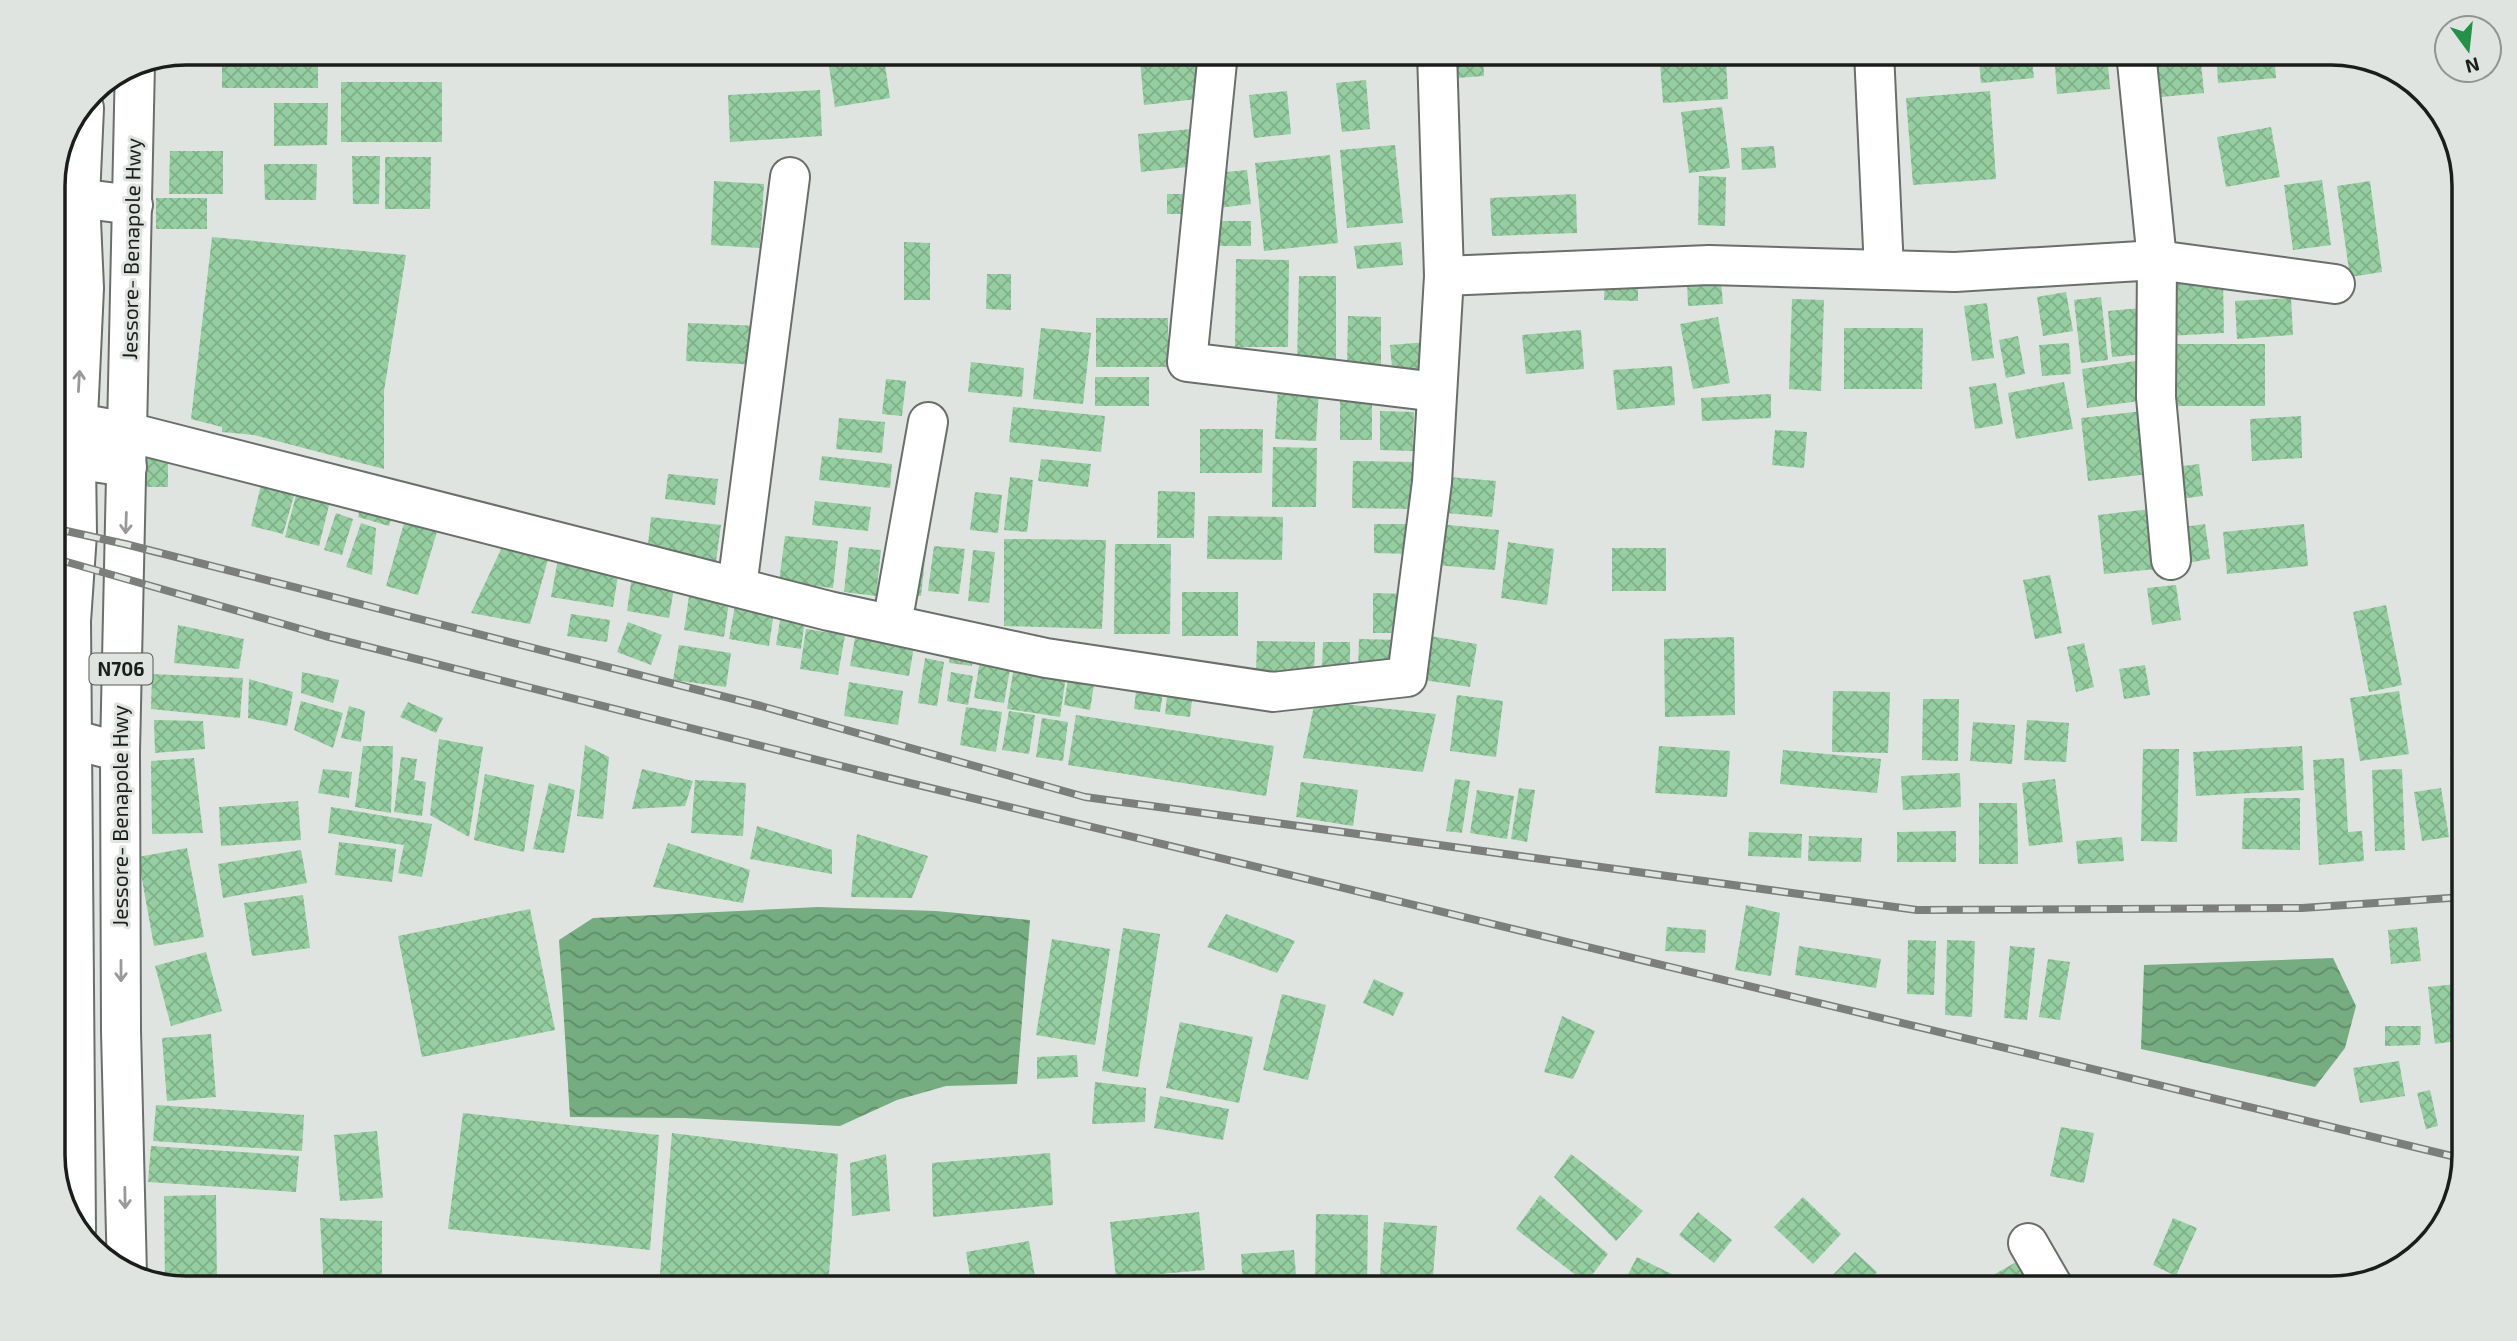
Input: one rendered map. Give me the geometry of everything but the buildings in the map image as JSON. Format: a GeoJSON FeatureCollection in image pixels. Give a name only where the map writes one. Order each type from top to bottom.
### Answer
{"type":"FeatureCollection","features":[{"type":"Feature","properties":{"kind":"main road"},"geometry":{"type":"LineString","coordinates":[[1216,65],[1187,362],[1437,392]]}},
{"type":"Feature","properties":{"kind":"main road"},"geometry":{"type":"LineString","coordinates":[[78,423],[127,450],[1046,658],[1273,692],[1407,677],[1432,482],[1444,275],[1437,65]]}},
{"type":"Feature","properties":{"kind":"main road"},"geometry":{"type":"LineString","coordinates":[[1875,65],[1884,270]]}},
{"type":"Feature","properties":{"kind":"main road"},"geometry":{"type":"LineString","coordinates":[[2137,65],[2157,260],[2156,397],[2171,560]]}},
{"type":"Feature","properties":{"kind":"main road","name":"Jessore- Benapole Hwy"},"geometry":{"type":"LineString","coordinates":[[127,1261],[121,1031],[120,752],[135,76]]}},
{"type":"Feature","properties":{"kind":"main road","name":"N706"},"geometry":{"type":"LineString","coordinates":[[65,456],[78,423],[84,288],[67,197],[80,127]]}},
{"type":"Feature","properties":{"kind":"main road"},"geometry":{"type":"LineString","coordinates":[[737,587],[790,177]]}},
{"type":"Feature","properties":{"kind":"main road"},"geometry":{"type":"LineString","coordinates":[[67,197],[134,205]]}},
{"type":"Feature","properties":{"kind":"main road"},"geometry":{"type":"LineString","coordinates":[[1444,275],[1709,265],[1955,272],[2157,260],[2335,284]]}},
{"type":"Feature","properties":{"kind":"main road"},"geometry":{"type":"LineString","coordinates":[[892,624],[928,422]]}},
{"type":"Feature","properties":{"kind":"main road"},"geometry":{"type":"LineString","coordinates":[[65,459],[127,450]]}},
{"type":"Feature","properties":{"kind":"main road","name":"N706"},"geometry":{"type":"LineString","coordinates":[[65,465],[77,534],[65,698]]}},
{"type":"Feature","properties":{"kind":"main road"},"geometry":{"type":"LineString","coordinates":[[65,738],[120,752]]}},
{"type":"Feature","properties":{"kind":"main road","name":"N706"},"geometry":{"type":"LineString","coordinates":[[65,843],[75,1205]]}},
{"type":"Feature","properties":{"kind":"main road"},"geometry":{"type":"LineString","coordinates":[[2028,1243],[2047,1276]]}},
{"type":"Feature","properties":{"kind":"water"},"geometry":{"type":"Polygon","coordinates":[[[818,907],[936,911],[1030,920],[1017,1084],[946,1086],[897,1100],[840,1126],[685,1118],[570,1117],[559,940],[593,918],[818,907]]]}},
{"type":"Feature","properties":{"kind":"water"},"geometry":{"type":"Polygon","coordinates":[[[2333,958],[2356,1006],[2345,1048],[2315,1087],[2141,1049],[2144,965],[2333,958]]]}},
{"type":"Feature","properties":{"kind":"railway"},"geometry":{"type":"LineString","coordinates":[[65,531],[761,706],[1085,797],[1917,910],[2302,908],[2452,898]]}},
{"type":"Feature","properties":{"kind":"railway"},"geometry":{"type":"LineString","coordinates":[[65,561],[325,636],[885,777],[2452,1156]]}}]}
